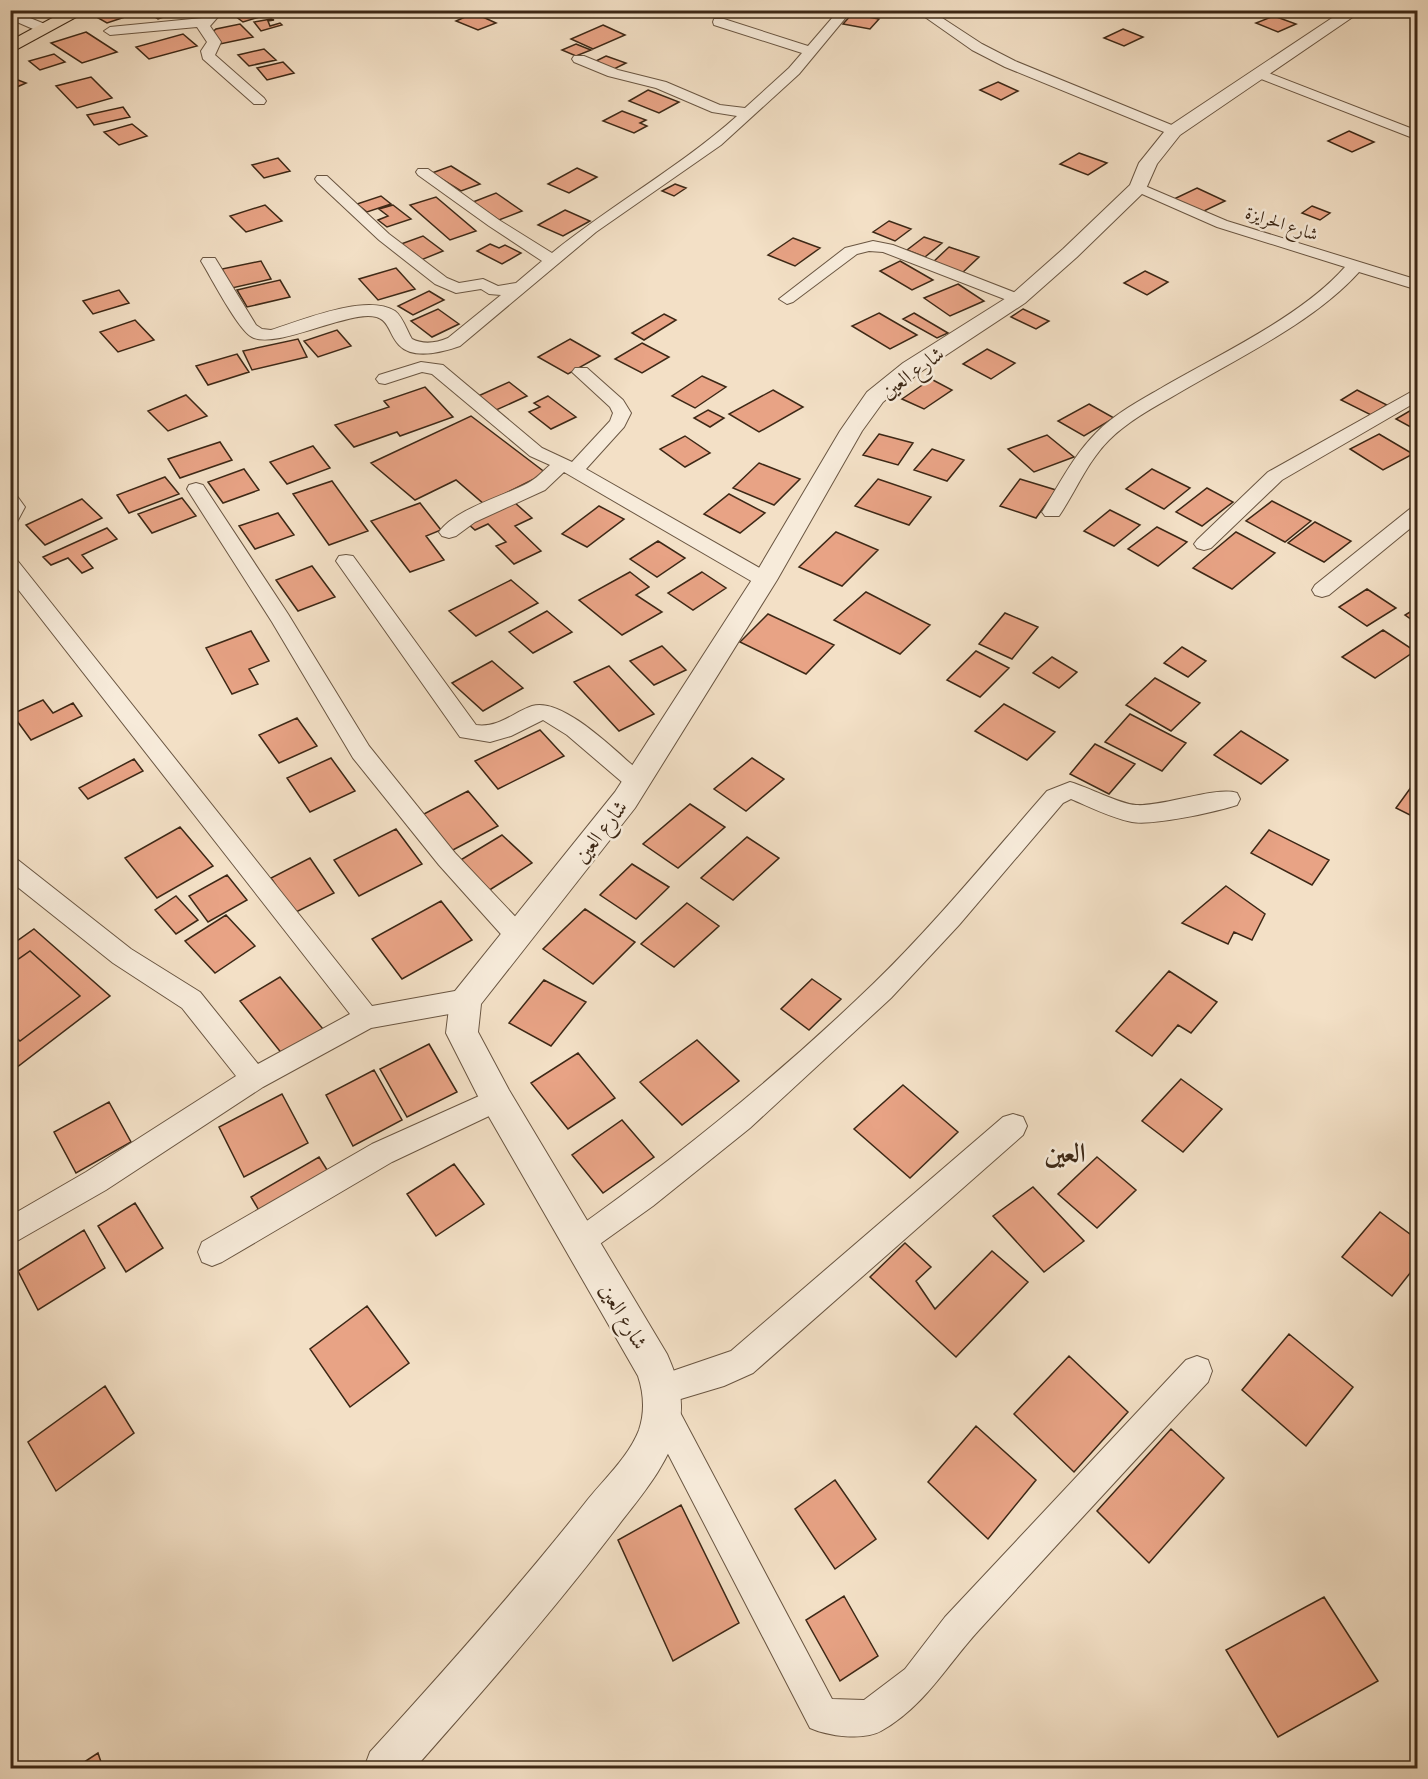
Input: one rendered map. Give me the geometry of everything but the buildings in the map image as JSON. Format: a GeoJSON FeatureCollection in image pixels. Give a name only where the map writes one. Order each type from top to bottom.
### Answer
{"type":"FeatureCollection","features":[{"type":"Feature","properties":{"kind":"main road"},"geometry":{"type":"LineString","coordinates":[[10,48],[81,10]]}},
{"type":"Feature","properties":{"kind":"street"},"geometry":{"type":"LineString","coordinates":[[110,31],[205,22],[218,10]]}},
{"type":"Feature","properties":{"kind":"street"},"geometry":{"type":"LineString","coordinates":[[209,261],[250,328],[258,334],[271,335],[360,310],[376,310],[392,318],[406,343],[423,348],[434,348],[454,342],[611,214],[709,147],[749,113],[812,52],[846,10]]}},
{"type":"Feature","properties":{"kind":"street"},"geometry":{"type":"LineString","coordinates":[[921,10],[977,47],[1010,64],[1174,131]]}},
{"type":"Feature","properties":{"kind":"street","name":"شارع العين"},"geometry":{"type":"LineString","coordinates":[[663,1400],[654,1367],[497,1100],[462,1033],[466,1000],[625,800],[765,580],[851,431],[875,398],[911,368],[1018,300],[1138,187],[1153,156],[1174,131],[1354,10]]}},
{"type":"Feature","properties":{"kind":"street"},"geometry":{"type":"LineString","coordinates":[[10,14],[45,29]]}},
{"type":"Feature","properties":{"kind":"street"},"geometry":{"type":"LineString","coordinates":[[205,22],[204,30],[214,42],[208,51],[208,56],[259,101]]}},
{"type":"Feature","properties":{"kind":"street"},"geometry":{"type":"LineString","coordinates":[[720,22],[812,52]]}},
{"type":"Feature","properties":{"kind":"street"},"geometry":{"type":"LineString","coordinates":[[579,59],[613,74],[661,85],[717,109],[749,113]]}},
{"type":"Feature","properties":{"kind":"street"},"geometry":{"type":"LineString","coordinates":[[1261,74],[1418,136]]}},
{"type":"Feature","properties":{"kind":"street"},"geometry":{"type":"LineString","coordinates":[[423,172],[494,223],[553,261]]}},
{"type":"Feature","properties":{"kind":"street"},"geometry":{"type":"LineString","coordinates":[[322,179],[384,237],[447,285],[466,288],[483,284],[495,291],[520,287]]}},
{"type":"Feature","properties":{"kind":"street","name":"شارع الحرايزة"},"geometry":{"type":"LineString","coordinates":[[1138,187],[1222,224],[1418,285]]}},
{"type":"Feature","properties":{"kind":"street"},"geometry":{"type":"LineString","coordinates":[[787,299],[851,251],[874,246],[887,248],[1018,300]]}},
{"type":"Feature","properties":{"kind":"street"},"geometry":{"type":"LineString","coordinates":[[1052,512],[1086,455],[1104,435],[1142,407],[1300,314],[1339,284],[1356,265]]}},
{"type":"Feature","properties":{"kind":"street"},"geometry":{"type":"LineString","coordinates":[[385,379],[421,367],[437,369],[526,445],[765,580]]}},
{"type":"Feature","properties":{"kind":"street"},"geometry":{"type":"LineString","coordinates":[[449,532],[468,518],[538,486],[568,468],[618,423],[622,413],[617,404],[580,372]]}},
{"type":"Feature","properties":{"kind":"street"},"geometry":{"type":"LineString","coordinates":[[1204,544],[1275,476],[1418,393]]}},
{"type":"Feature","properties":{"kind":"street"},"geometry":{"type":"LineString","coordinates":[[196,489],[281,619],[361,752],[447,859],[517,935]]}},
{"type":"Feature","properties":{"kind":"street"},"geometry":{"type":"LineString","coordinates":[[10,500],[15,507],[10,518]]}},
{"type":"Feature","properties":{"kind":"street"},"geometry":{"type":"LineString","coordinates":[[1322,590],[1418,512]]}},
{"type":"Feature","properties":{"kind":"street"},"geometry":{"type":"LineString","coordinates":[[346,561],[468,731],[483,736],[495,734],[538,712],[548,713],[574,729],[637,782]]}},
{"type":"Feature","properties":{"kind":"street"},"geometry":{"type":"LineString","coordinates":[[10,565],[357,1003],[366,1018]]}},
{"type":"Feature","properties":{"kind":"street"},"geometry":{"type":"LineString","coordinates":[[580,1242],[642,1197],[740,1120],[848,1019],[882,991],[950,918],[1055,797],[1070,790],[1134,813],[1182,809],[1229,798]]}},
{"type":"Feature","properties":{"kind":"street"},"geometry":{"type":"LineString","coordinates":[[10,867],[122,956],[191,1000],[254,1079]]}},
{"type":"Feature","properties":{"kind":"street"},"geometry":{"type":"LineString","coordinates":[[10,1232],[96,1181],[254,1079],[366,1018],[466,1000]]}},
{"type":"Feature","properties":{"kind":"street"},"geometry":{"type":"LineString","coordinates":[[212,1252],[382,1153],[497,1100]]}},
{"type":"Feature","properties":{"kind":"street"},"geometry":{"type":"LineString","coordinates":[[663,1400],[742,1362],[1013,1126]]}},
{"type":"Feature","properties":{"kind":"street"},"geometry":{"type":"LineString","coordinates":[[663,1400],[822,1716],[869,1718],[917,1681],[957,1629],[1197,1371]]}},
{"type":"Feature","properties":{"kind":"street"},"geometry":{"type":"LineString","coordinates":[[386,1768],[557,1574],[640,1464],[657,1434],[663,1400]]}},
{"type":"Feature","properties":{"kind":"district","name":"العين"},"geometry":{"type":"Point","coordinates":[1065,1152]}}]}
